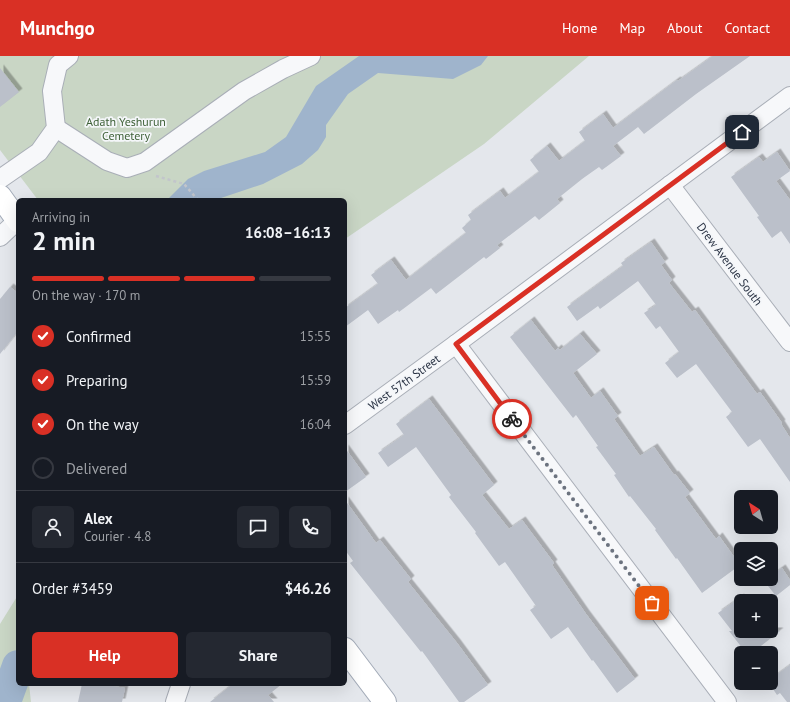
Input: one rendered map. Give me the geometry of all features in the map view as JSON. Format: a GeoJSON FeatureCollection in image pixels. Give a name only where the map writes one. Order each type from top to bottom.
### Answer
{"type":"FeatureCollection","features":[{"type":"Feature","properties":{"kind":"main road"},"geometry":{"type":"LineString","coordinates":[[0,196],[16,217]]}},
{"type":"Feature","properties":{"kind":"main road"},"geometry":{"type":"LineString","coordinates":[[347,652],[385,702]]}},
{"type":"Feature","properties":{"kind":"street"},"geometry":{"type":"LineString","coordinates":[[0,179],[39,152],[56,128],[52,91],[58,65],[69,56]]}},
{"type":"Feature","properties":{"kind":"street"},"geometry":{"type":"LineString","coordinates":[[56,128],[107,161],[126,168],[145,162],[244,91],[283,69],[311,56]]}},
{"type":"Feature","properties":{"kind":"street","name":"West 57th Street"},"geometry":{"type":"LineString","coordinates":[[347,423],[456,344],[790,96]]}},
{"type":"Feature","properties":{"kind":"street","name":"Drew Avenue South"},"geometry":{"type":"LineString","coordinates":[[670,185],[790,342]]}},
{"type":"Feature","properties":{"kind":"street"},"geometry":{"type":"LineString","coordinates":[[0,237],[16,222]]}},
{"type":"Feature","properties":{"kind":"street"},"geometry":{"type":"LineString","coordinates":[[456,344],[727,702]]}},
{"type":"Feature","properties":{"kind":"street"},"geometry":{"type":"LineString","coordinates":[[175,702],[180,686]]}},
{"type":"Feature","properties":{"kind":"path"},"geometry":{"type":"LineString","coordinates":[[154,175],[184,184],[196,198]]}},
{"type":"Feature","properties":{"kind":"green space","name":"Adath Yeshurun Cemetery"},"geometry":{"type":"Polygon","coordinates":[[[0,56],[589,56],[484,144],[347,238],[347,198],[36,198],[0,150],[0,56]]]}},
{"type":"Feature","properties":{"kind":"green space"},"geometry":{"type":"Polygon","coordinates":[[[16,598],[16,686],[29,686],[31,702],[0,702],[0,624],[16,598]]]}},
{"type":"Feature","properties":{"kind":"water"},"geometry":{"type":"Polygon","coordinates":[[[359,56],[488,56],[481,65],[453,79],[378,73],[348,94],[326,125],[326,137],[318,150],[302,164],[263,184],[221,198],[169,198],[188,179],[204,171],[265,152],[286,137],[316,86],[359,56]]]}},
{"type":"Feature","properties":{"kind":"building"},"geometry":{"type":"Polygon","coordinates":[[[713,56],[750,56],[696,94],[644,134],[638,127],[613,146],[621,156],[602,170],[599,167],[582,179],[557,199],[560,203],[539,220],[535,216],[497,245],[500,248],[486,259],[484,257],[436,294],[431,288],[399,312],[398,310],[378,324],[368,310],[347,326],[347,307],[378,284],[371,275],[391,260],[406,280],[466,233],[462,228],[471,220],[468,215],[500,191],[505,198],[539,172],[530,160],[547,146],[559,161],[585,141],[579,132],[603,114],[613,128],[677,80],[678,81],[713,56]]]}},
{"type":"Feature","properties":{"kind":"building"},"geometry":{"type":"Polygon","coordinates":[[[0,68],[19,92],[0,107],[0,68]]]}},
{"type":"Feature","properties":{"kind":"building"},"geometry":{"type":"Polygon","coordinates":[[[777,152],[790,171],[776,181],[790,200],[790,244],[781,231],[772,238],[757,217],[759,216],[731,177],[759,157],[763,162],[777,152]]]}},
{"type":"Feature","properties":{"kind":"building"},"geometry":{"type":"Polygon","coordinates":[[[651,242],[665,262],[661,265],[672,280],[669,283],[692,312],[695,310],[757,394],[760,392],[782,423],[781,424],[790,438],[790,482],[760,439],[748,447],[726,417],[732,412],[696,364],[677,378],[665,363],[679,352],[660,326],[656,329],[644,313],[656,305],[638,281],[600,309],[598,306],[577,321],[567,307],[623,266],[621,263],[651,242]]]}},
{"type":"Feature","properties":{"kind":"building"},"geometry":{"type":"Polygon","coordinates":[[[10,287],[16,292],[16,334],[0,354],[0,299],[10,287]]]}},
{"type":"Feature","properties":{"kind":"building"},"geometry":{"type":"Polygon","coordinates":[[[531,320],[555,351],[558,348],[560,350],[580,334],[597,354],[573,373],[591,398],[600,391],[618,416],[614,419],[640,456],[654,447],[674,475],[675,474],[690,493],[685,497],[716,539],[719,536],[734,557],[734,569],[702,593],[655,530],[656,529],[630,496],[629,497],[614,475],[616,474],[596,447],[598,446],[576,415],[573,418],[510,337],[531,320]]]}},
{"type":"Feature","properties":{"kind":"building"},"geometry":{"type":"Polygon","coordinates":[[[429,399],[494,485],[482,495],[509,529],[522,520],[554,563],[552,565],[586,614],[635,679],[617,693],[568,627],[551,639],[530,610],[536,606],[505,562],[499,566],[475,533],[476,532],[449,497],[451,495],[416,447],[388,467],[378,453],[404,435],[396,424],[429,399]]]}},
{"type":"Feature","properties":{"kind":"building"},"geometry":{"type":"Polygon","coordinates":[[[347,451],[366,477],[347,491],[347,451]]]}},
{"type":"Feature","properties":{"kind":"building"},"geometry":{"type":"Polygon","coordinates":[[[347,503],[376,543],[380,540],[411,579],[408,582],[457,643],[488,685],[464,702],[459,702],[422,651],[421,652],[350,563],[353,561],[347,553],[347,503]]]}},
{"type":"Feature","properties":{"kind":"building"},"geometry":{"type":"Polygon","coordinates":[[[782,568],[790,580],[790,585],[778,594],[774,594],[768,586],[778,586],[778,571],[782,568]]]}},
{"type":"Feature","properties":{"kind":"building"},"geometry":{"type":"Polygon","coordinates":[[[734,602],[734,637],[729,631],[732,631],[718,613],[734,602]]]}},
{"type":"Feature","properties":{"kind":"building"},"geometry":{"type":"Polygon","coordinates":[[[734,638],[771,638],[761,646],[741,646],[734,638]]]}},
{"type":"Feature","properties":{"kind":"building"},"geometry":{"type":"Polygon","coordinates":[[[790,665],[790,702],[787,702],[780,693],[777,695],[774,690],[778,690],[778,674],[790,665]]]}},
{"type":"Feature","properties":{"kind":"building"},"geometry":{"type":"Polygon","coordinates":[[[82,686],[114,686],[125,688],[122,702],[78,702],[82,686]]]}},
{"type":"Feature","properties":{"kind":"building"},"geometry":{"type":"Polygon","coordinates":[[[230,686],[279,686],[268,695],[274,702],[210,702],[230,686]]]}},
{"type":"Feature","properties":{"kind":"waterway"},"geometry":{"type":"LineString","coordinates":[[5,702],[16,672]]}},
{"type":"Feature","properties":{"kind":"way so far"},"geometry":{"type":"LineString","coordinates":[[512,419],[652,603]]}},
{"type":"Feature","properties":{"kind":"route"},"geometry":{"type":"LineString","coordinates":[[512,419],[456,344],[742,132]]}}]}
